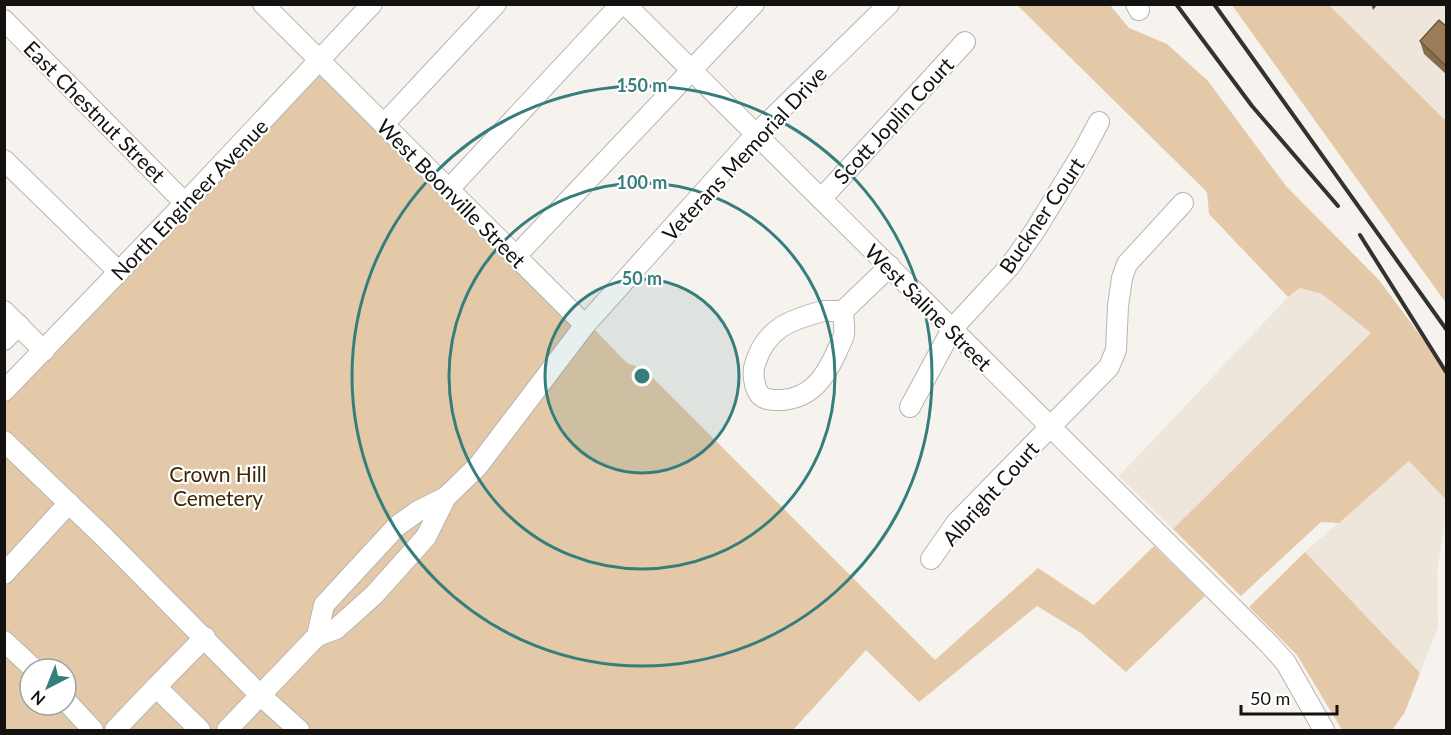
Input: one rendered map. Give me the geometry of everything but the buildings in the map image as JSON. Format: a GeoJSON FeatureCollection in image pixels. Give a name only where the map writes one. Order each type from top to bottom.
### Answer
{"type":"FeatureCollection","features":[{"type":"Feature","properties":{"kind":"street","name":"West Boonville Street"},"geometry":{"type":"LineString","coordinates":[[263,4],[585,325]]}},
{"type":"Feature","properties":{"kind":"street","name":"North Engineer Avenue"},"geometry":{"type":"LineString","coordinates":[[4,391],[372,4]]}},
{"type":"Feature","properties":{"kind":"street"},"geometry":{"type":"LineString","coordinates":[[384,124],[496,4]]}},
{"type":"Feature","properties":{"kind":"street"},"geometry":{"type":"LineString","coordinates":[[449,189],[623,4]]}},
{"type":"Feature","properties":{"kind":"street","name":"West Saline Street"},"geometry":{"type":"LineString","coordinates":[[623,4],[1233,608],[1286,663],[1324,730]]}},
{"type":"Feature","properties":{"kind":"street"},"geometry":{"type":"LineString","coordinates":[[516,256],[754,4]]}},
{"type":"Feature","properties":{"kind":"street","name":"Veterans Memorial Drive"},"geometry":{"type":"LineString","coordinates":[[317,636],[324,604],[397,526],[418,511],[446,497],[478,466],[585,325],[756,135],[887,6]]}},
{"type":"Feature","properties":{"kind":"street","name":"East Chestnut Street"},"geometry":{"type":"LineString","coordinates":[[4,20],[185,203]]}},
{"type":"Feature","properties":{"kind":"street","name":"Scott Joplin Court"},"geometry":{"type":"LineString","coordinates":[[821,199],[965,42]]}},
{"type":"Feature","properties":{"kind":"street","name":"Buckner Court"},"geometry":{"type":"LineString","coordinates":[[910,407],[952,329],[1010,266],[1048,209],[1099,122]]}},
{"type":"Feature","properties":{"kind":"street"},"geometry":{"type":"LineString","coordinates":[[4,160],[119,272]]}},
{"type":"Feature","properties":{"kind":"street","name":"Albright Court"},"geometry":{"type":"LineString","coordinates":[[932,559],[956,523],[1108,367],[1116,350],[1118,306],[1122,278],[1127,264],[1183,203]]}},
{"type":"Feature","properties":{"kind":"street"},"geometry":{"type":"LineString","coordinates":[[843,311],[844,335],[819,382],[807,393],[789,399],[771,400],[760,395],[753,370],[760,348],[769,337],[782,326],[799,318],[823,311],[843,311],[890,267]]}},
{"type":"Feature","properties":{"kind":"street"},"geometry":{"type":"LineString","coordinates":[[4,311],[44,351]]}},
{"type":"Feature","properties":{"kind":"street"},"geometry":{"type":"LineString","coordinates":[[4,340],[18,325]]}},
{"type":"Feature","properties":{"kind":"street"},"geometry":{"type":"LineString","coordinates":[[4,441],[205,637],[260,695],[299,730]]}},
{"type":"Feature","properties":{"kind":"street","name":"Veterans Memorial Drive"},"geometry":{"type":"LineString","coordinates":[[227,730],[317,636],[336,629],[374,595],[426,537],[446,497]]}},
{"type":"Feature","properties":{"kind":"street"},"geometry":{"type":"LineString","coordinates":[[4,574],[69,503]]}},
{"type":"Feature","properties":{"kind":"street"},"geometry":{"type":"LineString","coordinates":[[115,730],[205,637]]}},
{"type":"Feature","properties":{"kind":"street"},"geometry":{"type":"LineString","coordinates":[[4,641],[21,657]]}},
{"type":"Feature","properties":{"kind":"street"},"geometry":{"type":"LineString","coordinates":[[156,687],[200,730]]}},
{"type":"Feature","properties":{"kind":"street"},"geometry":{"type":"LineString","coordinates":[[78,714],[93,730]]}},
{"type":"Feature","properties":{"kind":"shaded area"},"geometry":{"type":"Polygon","coordinates":[[[1329,5],[1446,5],[1446,121],[1329,5]]]}},
{"type":"Feature","properties":{"kind":"shaded area"},"geometry":{"type":"Polygon","coordinates":[[[1300,288],[1322,293],[1372,333],[1173,529],[1119,476],[1288,297],[1300,288]]]}},
{"type":"Feature","properties":{"kind":"shaded area"},"geometry":{"type":"Polygon","coordinates":[[[1409,461],[1446,500],[1446,518],[1437,571],[1438,627],[1420,673],[1305,552],[1409,461]]]}},
{"type":"Feature","properties":{"kind":"green space"},"geometry":{"type":"Polygon","coordinates":[[[1017,5],[1110,5],[1129,28],[1167,44],[1208,81],[1286,186],[1379,280],[1446,370],[1446,500],[1409,461],[1339,523],[1321,522],[1241,596],[1173,529],[1371,333],[1322,294],[1300,288],[1288,297],[1209,214],[1207,192],[1017,5]]]}},
{"type":"Feature","properties":{"kind":"green space"},"geometry":{"type":"Polygon","coordinates":[[[1232,5],[1329,5],[1446,121],[1446,303],[1232,5]]]}},
{"type":"Feature","properties":{"kind":"green space","name":"Crown Hill Cemetery"},"geometry":{"type":"Polygon","coordinates":[[[322,75],[569,323],[596,331],[627,363],[644,369],[935,660],[1038,568],[1094,605],[1154,546],[1205,596],[1126,672],[1081,633],[1037,606],[919,702],[866,650],[793,730],[5,730],[4,400],[312,77],[322,75]]]}},
{"type":"Feature","properties":{"kind":"green space"},"geometry":{"type":"Polygon","coordinates":[[[1305,552],[1420,673],[1405,712],[1392,730],[1342,730],[1297,655],[1249,607],[1305,552]]]}},
{"type":"Feature","properties":{"kind":"railway"},"geometry":{"type":"LineString","coordinates":[[1176,4],[1252,106],[1338,206]]}},
{"type":"Feature","properties":{"kind":"railway"},"geometry":{"type":"LineString","coordinates":[[1214,4],[1446,329]]}},
{"type":"Feature","properties":{"kind":"railway"},"geometry":{"type":"LineString","coordinates":[[1360,235],[1446,372]]}}]}
